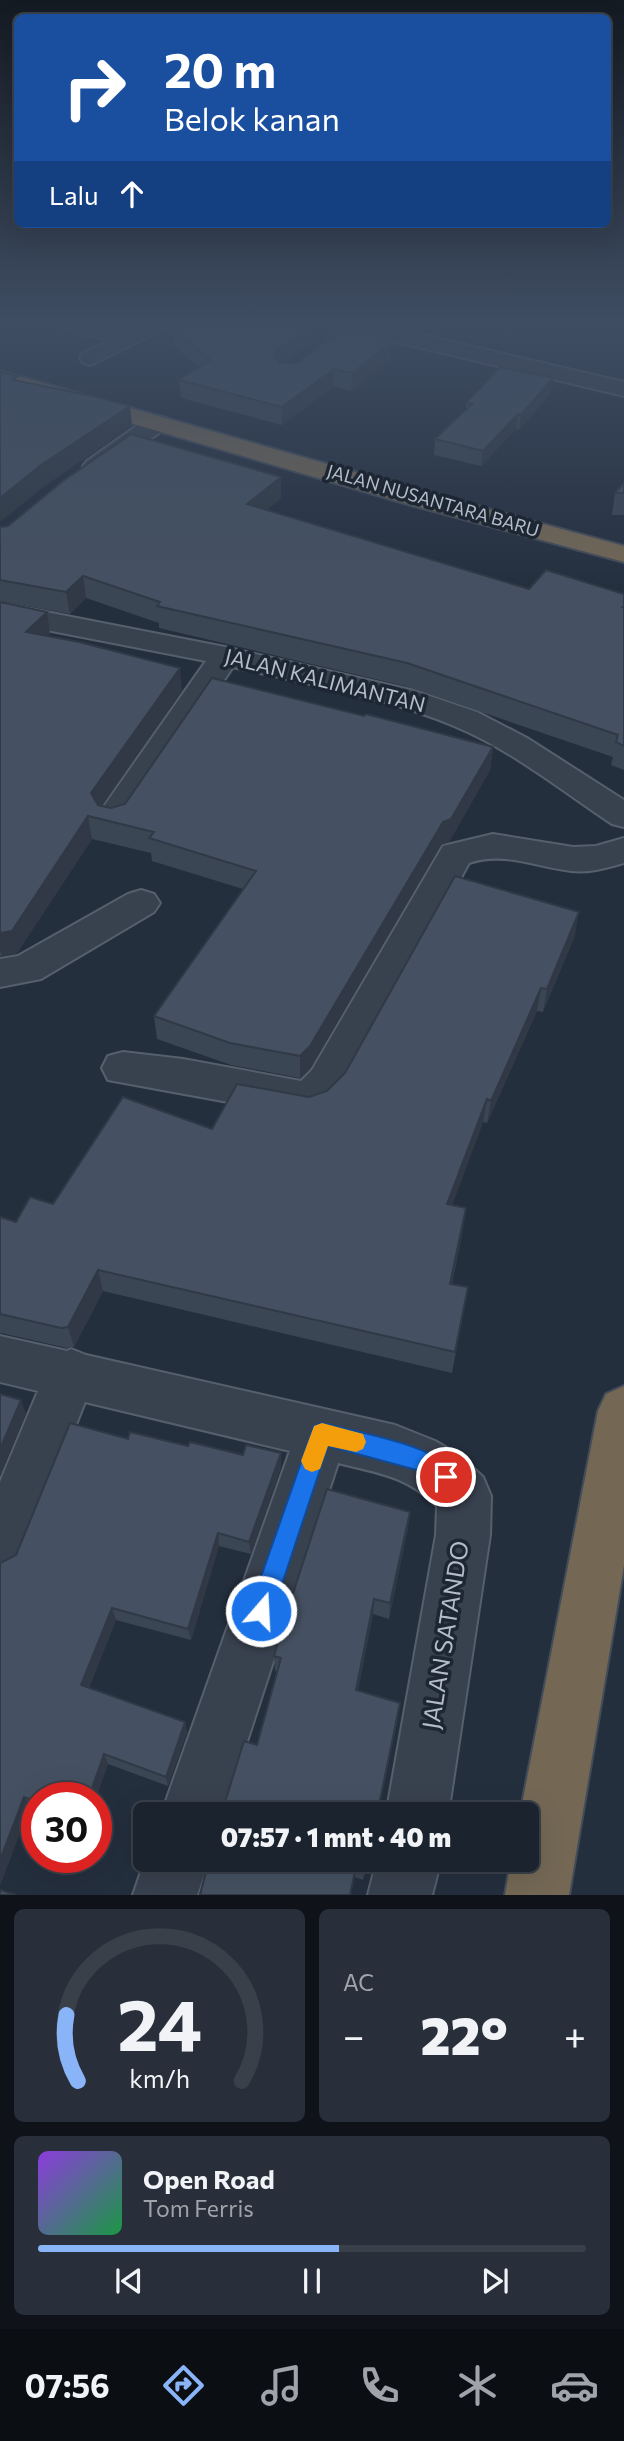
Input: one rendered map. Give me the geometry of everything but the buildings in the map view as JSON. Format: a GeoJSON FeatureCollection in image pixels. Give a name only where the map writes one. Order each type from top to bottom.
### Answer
{"type":"FeatureCollection","features":[{"type":"Feature","properties":{"kind":"highway","name":"JALAN NUSANTARA BARU"},"geometry":{"type":"LineString","coordinates":[[120,412],[624,554]]}},
{"type":"Feature","properties":{"kind":"highway","name":"JALAN NUSANTARA BARU"},"geometry":{"type":"LineString","coordinates":[[191,412],[624,532]]}},
{"type":"Feature","properties":{"kind":"highway"},"geometry":{"type":"LineString","coordinates":[[461,510],[481,492]]}},
{"type":"Feature","properties":{"kind":"highway"},"geometry":{"type":"LineString","coordinates":[[537,1895],[624,1411]]}},
{"type":"Feature","properties":{"kind":"street"},"geometry":{"type":"LineString","coordinates":[[78,478],[157,423]]}},
{"type":"Feature","properties":{"kind":"street","name":"JALAN KALIMANTAN"},"geometry":{"type":"LineString","coordinates":[[0,612],[225,656],[404,698],[466,719],[515,745],[624,817]]}},
{"type":"Feature","properties":{"kind":"street"},"geometry":{"type":"LineString","coordinates":[[114,817],[225,656]]}},
{"type":"Feature","properties":{"kind":"street"},"geometry":{"type":"LineString","coordinates":[[123,1068],[183,1076],[310,1100],[327,1082],[456,855],[476,846],[505,845],[565,858],[594,859],[624,850]]}},
{"type":"Feature","properties":{"kind":"street"},"geometry":{"type":"LineString","coordinates":[[0,973],[27,969],[141,903]]}},
{"type":"Feature","properties":{"kind":"street"},"geometry":{"type":"LineString","coordinates":[[0,1359],[71,1373],[322,1434],[196,1802]]}},
{"type":"Feature","properties":{"kind":"street"},"geometry":{"type":"LineString","coordinates":[[0,1548],[71,1373]]}},
{"type":"Feature","properties":{"kind":"street","name":"JALAN SATANDO"},"geometry":{"type":"LineString","coordinates":[[322,1434],[395,1451],[426,1462],[446,1477],[464,1496],[463,1535],[419,1802]]}},
{"type":"Feature","properties":{"kind":"street"},"geometry":{"type":"LineString","coordinates":[[165,1895],[173,1872]]}},
{"type":"Feature","properties":{"kind":"street"},"geometry":{"type":"LineString","coordinates":[[400,1895],[406,1872]]}},
{"type":"Feature","properties":{"kind":"slow traffic"},"geometry":{"type":"LineString","coordinates":[[312,1461],[322,1434],[356,1442]]}},
{"type":"Feature","properties":{"kind":"route"},"geometry":{"type":"LineString","coordinates":[[261,1611],[322,1434],[395,1451],[426,1462],[446,1477]]}}]}
